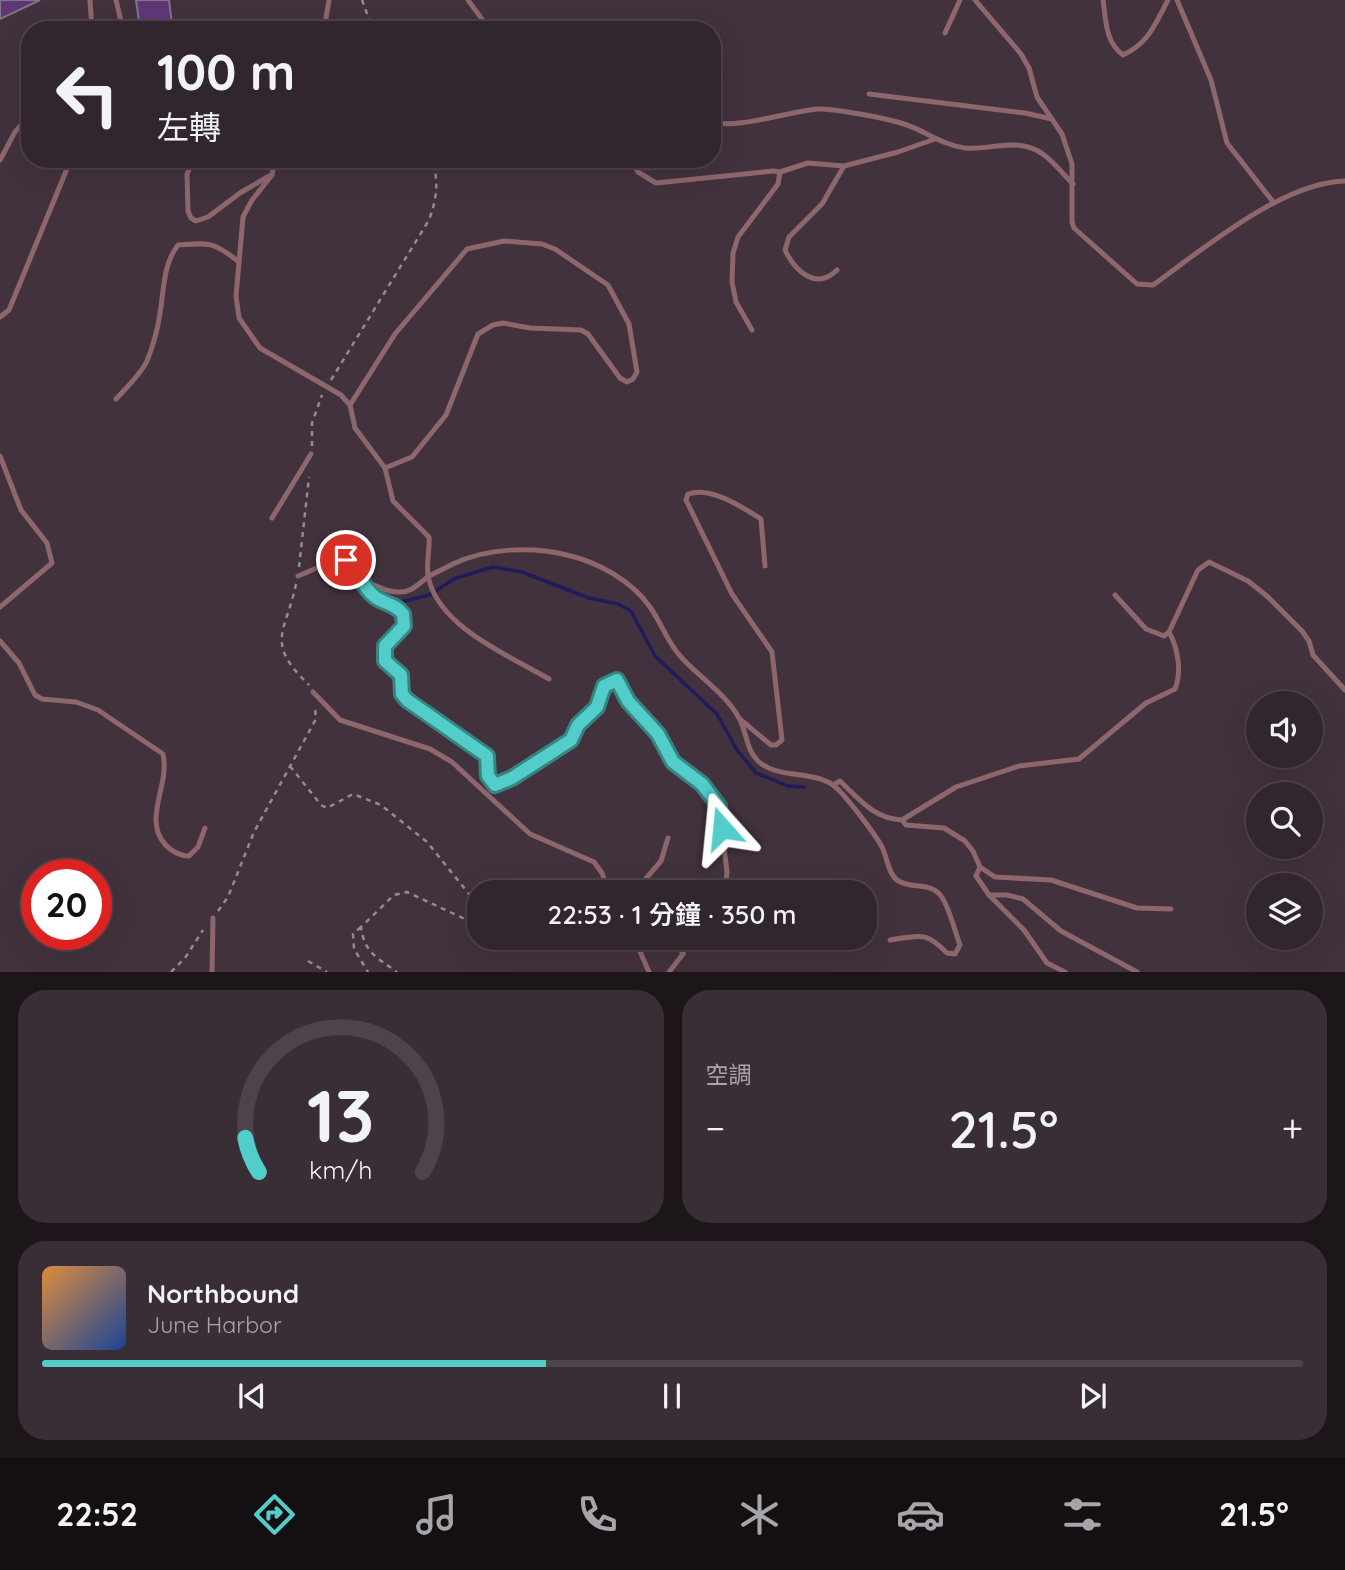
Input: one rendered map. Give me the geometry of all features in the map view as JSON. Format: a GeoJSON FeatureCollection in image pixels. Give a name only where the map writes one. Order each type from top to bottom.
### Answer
{"type":"FeatureCollection","features":[{"type":"Feature","properties":{"kind":"lane"},"geometry":{"type":"LineString","coordinates":[[90,0],[91,21]]}},
{"type":"Feature","properties":{"kind":"lane"},"geometry":{"type":"LineString","coordinates":[[116,0],[120,21]]}},
{"type":"Feature","properties":{"kind":"lane"},"geometry":{"type":"LineString","coordinates":[[325,21],[328,0]]}},
{"type":"Feature","properties":{"kind":"lane"},"geometry":{"type":"LineString","coordinates":[[468,0],[483,21]]}},
{"type":"Feature","properties":{"kind":"lane"},"geometry":{"type":"LineString","coordinates":[[945,33],[960,0]]}},
{"type":"Feature","properties":{"kind":"lane"},"geometry":{"type":"LineString","coordinates":[[975,0],[1021,54],[1030,68],[1037,97],[1062,134],[1072,164],[1074,228],[1137,284],[1153,285],[1248,216],[1274,203],[1327,181],[1345,181]]}},
{"type":"Feature","properties":{"kind":"lane"},"geometry":{"type":"LineString","coordinates":[[1103,0],[1110,41],[1123,55],[1138,48],[1168,0]]}},
{"type":"Feature","properties":{"kind":"lane"},"geometry":{"type":"LineString","coordinates":[[1177,0],[1211,80],[1227,143],[1274,203]]}},
{"type":"Feature","properties":{"kind":"lane"},"geometry":{"type":"LineString","coordinates":[[869,93],[1025,113],[1052,119]]}},
{"type":"Feature","properties":{"kind":"lane"},"geometry":{"type":"LineString","coordinates":[[721,124],[737,124],[820,109],[902,123],[939,142],[965,148],[1026,146],[1043,153],[1073,184]]}},
{"type":"Feature","properties":{"kind":"lane"},"geometry":{"type":"LineString","coordinates":[[0,160],[21,125]]}},
{"type":"Feature","properties":{"kind":"lane"},"geometry":{"type":"LineString","coordinates":[[636,168],[656,183],[780,172],[808,163],[844,166],[936,139]]}},
{"type":"Feature","properties":{"kind":"lane"},"geometry":{"type":"LineString","coordinates":[[837,270],[830,277],[822,279],[807,277],[791,264],[785,250],[789,237],[822,204],[844,166]]}},
{"type":"Feature","properties":{"kind":"lane"},"geometry":{"type":"LineString","coordinates":[[0,317],[9,310],[67,168]]}},
{"type":"Feature","properties":{"kind":"lane"},"geometry":{"type":"LineString","coordinates":[[190,168],[187,174],[188,211],[191,218],[196,220],[208,218],[240,193],[272,175]]}},
{"type":"Feature","properties":{"kind":"lane"},"geometry":{"type":"LineString","coordinates":[[273,168],[272,175],[252,200],[243,217],[236,296],[239,318],[260,348],[341,395],[350,405],[355,428],[385,468],[393,501],[429,537],[428,577],[440,603],[472,635],[549,678]]}},
{"type":"Feature","properties":{"kind":"lane"},"geometry":{"type":"LineString","coordinates":[[752,330],[736,302],[732,282],[733,253],[738,237],[778,184],[780,172]]}},
{"type":"Feature","properties":{"kind":"lane"},"geometry":{"type":"LineString","coordinates":[[350,405],[395,334],[467,249],[504,241],[542,244],[555,249],[608,285],[629,324],[637,372],[634,379],[627,382],[620,378],[588,334],[581,330],[530,328],[502,323],[493,325],[478,334],[446,415],[412,457],[385,468]]}},
{"type":"Feature","properties":{"kind":"lane"},"geometry":{"type":"LineString","coordinates":[[116,399],[143,369],[148,359],[160,317],[167,268],[171,254],[178,245],[210,243],[219,246],[239,262]]}},
{"type":"Feature","properties":{"kind":"lane"},"geometry":{"type":"LineString","coordinates":[[272,518],[311,454]]}},
{"type":"Feature","properties":{"kind":"lane"},"geometry":{"type":"LineString","coordinates":[[0,456],[21,510],[47,543],[52,563],[0,607]]}},
{"type":"Feature","properties":{"kind":"lane"},"geometry":{"type":"LineString","coordinates":[[359,576],[367,582],[397,592],[415,589],[428,577],[456,562],[482,554],[540,550],[569,555],[610,572],[634,588],[651,608],[680,657],[739,718],[771,745],[776,746],[782,740],[772,652],[732,594],[686,500],[688,494],[698,491],[739,505],[761,519],[765,566]]}},
{"type":"Feature","properties":{"kind":"lane"},"geometry":{"type":"LineString","coordinates":[[298,576],[338,559],[353,565],[373,596],[391,604],[403,614],[404,626],[385,646],[385,661],[401,675],[402,694],[487,756],[488,776],[495,785],[512,778],[571,740],[578,725],[597,707],[604,686],[617,680],[628,701],[658,734],[673,762],[702,784],[719,806],[726,880]]}},
{"type":"Feature","properties":{"kind":"lane"},"geometry":{"type":"LineString","coordinates":[[1115,595],[1146,629],[1164,636],[1198,570],[1209,562],[1248,581],[1268,597],[1302,631],[1310,641],[1313,655],[1345,690]]}},
{"type":"Feature","properties":{"kind":"lane"},"geometry":{"type":"LineString","coordinates":[[833,785],[840,781],[869,810],[891,820],[902,820],[956,787],[1019,766],[1079,759],[1146,703],[1175,689],[1181,675],[1168,632]]}},
{"type":"Feature","properties":{"kind":"lane"},"geometry":{"type":"LineString","coordinates":[[0,640],[19,663],[35,695],[42,699],[76,702],[98,710],[163,754],[166,766],[156,821],[165,846],[179,855],[189,856],[198,847],[205,828]]}},
{"type":"Feature","properties":{"kind":"lane"},"geometry":{"type":"LineString","coordinates":[[313,692],[340,720],[430,749],[452,762],[530,834],[594,863],[605,880]]}},
{"type":"Feature","properties":{"kind":"lane"},"geometry":{"type":"LineString","coordinates":[[739,718],[752,754],[767,768],[814,777],[833,785],[882,846],[891,872],[897,880],[906,885],[926,887],[942,896],[960,945],[955,954],[947,953],[933,938],[922,936],[890,940]]}},
{"type":"Feature","properties":{"kind":"lane"},"geometry":{"type":"LineString","coordinates":[[902,820],[906,825],[944,828],[965,841],[980,867],[995,877],[1051,880],[1137,908],[1171,909]]}},
{"type":"Feature","properties":{"kind":"lane"},"geometry":{"type":"LineString","coordinates":[[645,880],[661,861],[668,838]]}},
{"type":"Feature","properties":{"kind":"lane"},"geometry":{"type":"LineString","coordinates":[[980,867],[976,876],[989,895],[1024,930],[1047,963],[1065,971]]}},
{"type":"Feature","properties":{"kind":"lane"},"geometry":{"type":"LineString","coordinates":[[989,895],[1007,895],[1023,899],[1061,931],[1137,971]]}},
{"type":"Feature","properties":{"kind":"lane"},"geometry":{"type":"LineString","coordinates":[[212,971],[213,918]]}},
{"type":"Feature","properties":{"kind":"lane"},"geometry":{"type":"LineString","coordinates":[[639,950],[649,971]]}},
{"type":"Feature","properties":{"kind":"lane"},"geometry":{"type":"LineString","coordinates":[[681,950],[683,954]]}},
{"type":"Feature","properties":{"kind":"lane"},"geometry":{"type":"LineString","coordinates":[[669,971],[684,950]]}},
{"type":"Feature","properties":{"kind":"path"},"geometry":{"type":"LineString","coordinates":[[362,0],[370,21]]}},
{"type":"Feature","properties":{"kind":"path"},"geometry":{"type":"LineString","coordinates":[[290,766],[327,808],[353,794],[381,804],[427,842],[469,894],[476,918],[467,920],[407,892],[394,895],[353,934],[354,949],[368,971]]}},
{"type":"Feature","properties":{"kind":"path"},"geometry":{"type":"LineString","coordinates":[[361,927],[362,938],[370,951],[381,962],[397,971]]}},
{"type":"Feature","properties":{"kind":"path"},"geometry":{"type":"LineString","coordinates":[[308,961],[327,971]]}},
{"type":"Feature","properties":{"kind":"building"},"geometry":{"type":"Polygon","coordinates":[[[0,0],[40,0],[0,19],[0,0]]]}},
{"type":"Feature","properties":{"kind":"building"},"geometry":{"type":"Polygon","coordinates":[[[136,0],[169,0],[172,21],[139,21],[136,0]]]}},
{"type":"Feature","properties":{"kind":"waterway"},"geometry":{"type":"LineString","coordinates":[[401,602],[429,595],[456,578],[493,567],[522,572],[589,598],[618,604],[631,611],[655,656],[717,714],[737,750],[756,773],[788,786],[804,787]]}},
{"type":"Feature","properties":{"kind":"route"},"geometry":{"type":"LineString","coordinates":[[346,560],[353,565],[373,596],[400,609],[403,614],[404,626],[385,646],[385,661],[401,675],[402,694],[487,756],[488,776],[495,785],[512,778],[571,740],[578,725],[597,707],[604,686],[617,680],[628,701],[658,734],[673,762],[702,784],[719,806],[722,828]]}}]}
